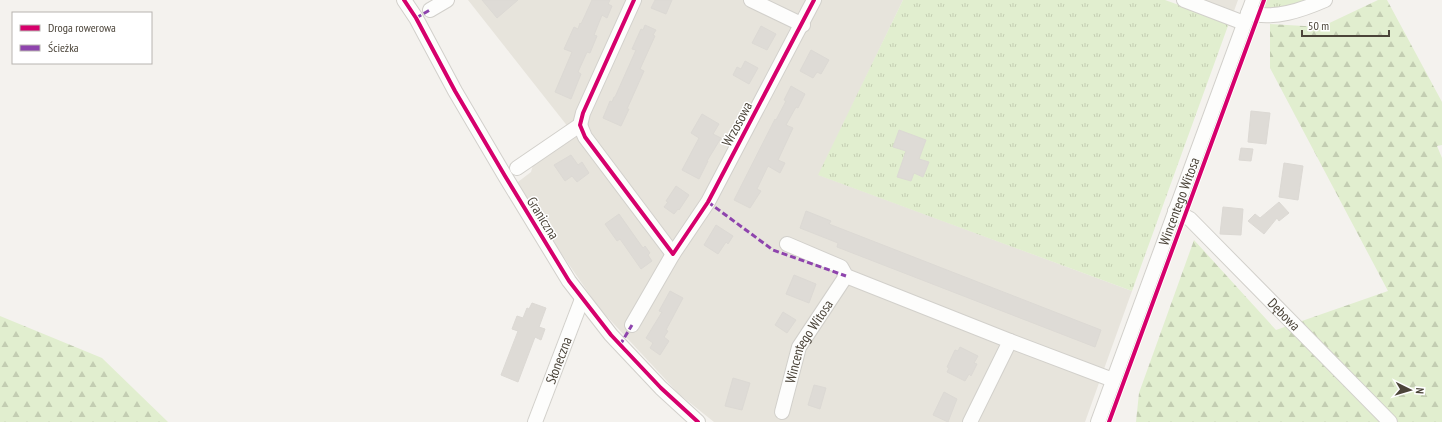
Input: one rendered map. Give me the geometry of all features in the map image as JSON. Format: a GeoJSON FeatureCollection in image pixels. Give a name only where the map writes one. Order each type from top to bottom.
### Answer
{"type":"FeatureCollection","features":[{"type":"Feature","properties":{"kind":"street","name":"Graniczna"},"geometry":{"type":"LineString","coordinates":[[404,0],[416,18],[455,91],[569,281],[611,335],[656,383],[698,422]]}},
{"type":"Feature","properties":{"kind":"street"},"geometry":{"type":"LineString","coordinates":[[430,10],[447,0]]}},
{"type":"Feature","properties":{"kind":"street"},"geometry":{"type":"LineString","coordinates":[[634,0],[583,114],[580,126],[585,138],[673,254]]}},
{"type":"Feature","properties":{"kind":"street"},"geometry":{"type":"LineString","coordinates":[[751,0],[802,24]]}},
{"type":"Feature","properties":{"kind":"street","name":"Wrzosowa"},"geometry":{"type":"LineString","coordinates":[[632,325],[673,254],[708,202],[814,0]]}},
{"type":"Feature","properties":{"kind":"street"},"geometry":{"type":"LineString","coordinates":[[1184,0],[1248,12],[1258,16],[1268,16],[1303,10],[1325,0]]}},
{"type":"Feature","properties":{"kind":"street","name":"Wincentego Witosa"},"geometry":{"type":"LineString","coordinates":[[1098,422],[1248,12]]}},
{"type":"Feature","properties":{"kind":"street"},"geometry":{"type":"LineString","coordinates":[[517,168],[580,126]]}},
{"type":"Feature","properties":{"kind":"street","name":"Dębowa"},"geometry":{"type":"LineString","coordinates":[[1175,211],[1190,219],[1390,422]]}},
{"type":"Feature","properties":{"kind":"street"},"geometry":{"type":"LineString","coordinates":[[787,244],[841,267],[846,276],[1113,380]]}},
{"type":"Feature","properties":{"kind":"street","name":"Wincentego Witosa"},"geometry":{"type":"LineString","coordinates":[[782,412],[799,347],[846,276]]}},
{"type":"Feature","properties":{"kind":"street","name":"Słoneczna"},"geometry":{"type":"LineString","coordinates":[[534,422],[582,299]]}},
{"type":"Feature","properties":{"kind":"street"},"geometry":{"type":"LineString","coordinates":[[970,422],[1010,341]]}},
{"type":"Feature","properties":{"kind":"shaded area"},"geometry":{"type":"Polygon","coordinates":[[[468,0],[903,0],[819,175],[1132,291],[1085,422],[714,422],[679,394],[599,308],[514,185],[531,172],[533,165],[576,137],[468,0]]]}},
{"type":"Feature","properties":{"kind":"shaded area"},"geometry":{"type":"Polygon","coordinates":[[[1204,0],[1238,0],[1234,11],[1204,0]]]}},
{"type":"Feature","properties":{"kind":"green space"},"geometry":{"type":"Polygon","coordinates":[[[903,0],[1165,0],[1229,23],[1132,291],[818,175],[903,0]]]}},
{"type":"Feature","properties":{"kind":"green space"},"geometry":{"type":"Polygon","coordinates":[[[1266,0],[1326,0],[1303,10],[1263,9],[1266,0]]]}},
{"type":"Feature","properties":{"kind":"green space"},"geometry":{"type":"Polygon","coordinates":[[[1378,0],[1387,0],[1442,102],[1442,145],[1437,146],[1442,158],[1442,422],[1136,422],[1139,393],[1194,240],[1276,330],[1388,291],[1270,68],[1270,24],[1321,27],[1378,0]]]}},
{"type":"Feature","properties":{"kind":"green space"},"geometry":{"type":"Polygon","coordinates":[[[0,316],[102,358],[168,422],[0,422],[0,316]]]}},
{"type":"Feature","properties":{"kind":"building"},"geometry":{"type":"Polygon","coordinates":[[[482,0],[518,0],[497,18],[482,0]]]}},
{"type":"Feature","properties":{"kind":"building"},"geometry":{"type":"Polygon","coordinates":[[[592,0],[610,0],[608,4],[612,6],[607,18],[602,15],[594,35],[597,36],[590,53],[587,52],[578,72],[581,74],[571,99],[555,92],[572,52],[564,49],[574,27],[578,29],[580,23],[581,24],[592,0]]]}},
{"type":"Feature","properties":{"kind":"building"},"geometry":{"type":"Polygon","coordinates":[[[655,0],[672,0],[666,14],[651,8],[655,0]]]}},
{"type":"Feature","properties":{"kind":"building"},"geometry":{"type":"Polygon","coordinates":[[[645,25],[656,30],[653,35],[655,36],[640,69],[644,71],[621,126],[603,118],[610,101],[612,102],[615,97],[636,50],[632,49],[641,29],[643,30],[645,25]]]}},
{"type":"Feature","properties":{"kind":"building"},"geometry":{"type":"Polygon","coordinates":[[[761,26],[776,34],[767,50],[752,43],[761,26]]]}},
{"type":"Feature","properties":{"kind":"building"},"geometry":{"type":"Polygon","coordinates":[[[811,50],[829,60],[821,74],[817,72],[813,78],[800,71],[811,50]]]}},
{"type":"Feature","properties":{"kind":"building"},"geometry":{"type":"Polygon","coordinates":[[[745,61],[758,68],[749,84],[733,75],[737,67],[741,69],[745,61]]]}},
{"type":"Feature","properties":{"kind":"building"},"geometry":{"type":"Polygon","coordinates":[[[791,86],[805,94],[798,108],[796,107],[786,125],[793,128],[778,160],[785,163],[780,173],[768,166],[757,189],[761,191],[750,208],[734,200],[775,119],[776,120],[786,101],[784,100],[791,86]]]}},
{"type":"Feature","properties":{"kind":"building"},"geometry":{"type":"Polygon","coordinates":[[[1251,111],[1270,113],[1266,144],[1248,142],[1251,111]]]}},
{"type":"Feature","properties":{"kind":"building"},"geometry":{"type":"Polygon","coordinates":[[[702,114],[719,124],[713,134],[721,138],[707,161],[699,179],[682,170],[699,138],[691,133],[702,114]]]}},
{"type":"Feature","properties":{"kind":"building"},"geometry":{"type":"Polygon","coordinates":[[[899,130],[926,140],[919,159],[929,162],[923,177],[914,173],[911,181],[897,177],[906,151],[893,147],[899,130]]]}},
{"type":"Feature","properties":{"kind":"building"},"geometry":{"type":"Polygon","coordinates":[[[1241,148],[1253,149],[1251,161],[1239,160],[1241,148]]]}},
{"type":"Feature","properties":{"kind":"building"},"geometry":{"type":"Polygon","coordinates":[[[571,155],[578,165],[582,162],[589,173],[577,182],[572,176],[565,181],[554,165],[571,155]]]}},
{"type":"Feature","properties":{"kind":"building"},"geometry":{"type":"Polygon","coordinates":[[[1284,163],[1303,166],[1298,200],[1279,197],[1284,163]]]}},
{"type":"Feature","properties":{"kind":"building"},"geometry":{"type":"Polygon","coordinates":[[[676,186],[689,195],[679,210],[678,209],[674,214],[664,207],[668,202],[666,201],[676,186]]]}},
{"type":"Feature","properties":{"kind":"building"},"geometry":{"type":"Polygon","coordinates":[[[1279,202],[1289,213],[1279,221],[1277,218],[1264,234],[1248,221],[1255,214],[1260,218],[1279,202]]]}},
{"type":"Feature","properties":{"kind":"building"},"geometry":{"type":"Polygon","coordinates":[[[1223,207],[1243,209],[1241,235],[1220,234],[1223,207]]]}},
{"type":"Feature","properties":{"kind":"building"},"geometry":{"type":"Polygon","coordinates":[[[806,211],[831,221],[829,224],[1101,330],[1095,347],[837,247],[838,243],[800,228],[806,211]]]}},
{"type":"Feature","properties":{"kind":"building"},"geometry":{"type":"Polygon","coordinates":[[[619,214],[643,248],[645,246],[650,253],[648,255],[652,261],[641,269],[620,239],[617,241],[605,224],[619,214]]]}},
{"type":"Feature","properties":{"kind":"building"},"geometry":{"type":"Polygon","coordinates":[[[716,225],[733,236],[728,244],[726,242],[718,254],[704,245],[716,225]]]}},
{"type":"Feature","properties":{"kind":"building"},"geometry":{"type":"Polygon","coordinates":[[[794,275],[816,284],[809,303],[786,294],[794,275]]]}},
{"type":"Feature","properties":{"kind":"building"},"geometry":{"type":"Polygon","coordinates":[[[670,291],[683,298],[666,330],[668,331],[664,337],[669,341],[660,355],[650,348],[653,343],[646,338],[662,312],[659,311],[670,291]]]}},
{"type":"Feature","properties":{"kind":"building"},"geometry":{"type":"Polygon","coordinates":[[[532,303],[546,308],[539,327],[545,329],[541,340],[535,337],[518,382],[501,375],[518,331],[512,329],[517,316],[523,318],[527,308],[529,309],[532,303]]]}},
{"type":"Feature","properties":{"kind":"building"},"geometry":{"type":"Polygon","coordinates":[[[783,312],[796,320],[787,333],[775,325],[783,312]]]}},
{"type":"Feature","properties":{"kind":"building"},"geometry":{"type":"Polygon","coordinates":[[[960,347],[978,356],[974,363],[977,364],[971,376],[969,374],[965,381],[947,372],[949,368],[947,367],[955,350],[958,351],[960,347]]]}},
{"type":"Feature","properties":{"kind":"building"},"geometry":{"type":"Polygon","coordinates":[[[733,378],[750,383],[742,410],[725,406],[733,378]]]}},
{"type":"Feature","properties":{"kind":"building"},"geometry":{"type":"Polygon","coordinates":[[[814,385],[826,388],[820,409],[808,405],[814,385]]]}},
{"type":"Feature","properties":{"kind":"building"},"geometry":{"type":"Polygon","coordinates":[[[944,392],[957,399],[948,422],[933,415],[944,392]]]}},
{"type":"Feature","properties":{"kind":"marked path"},"geometry":{"type":"LineString","coordinates":[[416,18],[430,10]]}},
{"type":"Feature","properties":{"kind":"marked path"},"geometry":{"type":"LineString","coordinates":[[708,202],[773,250],[846,276]]}},
{"type":"Feature","properties":{"kind":"marked path"},"geometry":{"type":"LineString","coordinates":[[620,345],[632,325]]}},
{"type":"Feature","properties":{"kind":"cycle path"},"geometry":{"type":"LineString","coordinates":[[404,0],[416,18],[455,91],[569,281],[611,335],[661,388],[698,422]]}},
{"type":"Feature","properties":{"kind":"cycle path"},"geometry":{"type":"LineString","coordinates":[[634,0],[583,113],[580,125],[585,137],[673,254],[708,202],[814,0]]}},
{"type":"Feature","properties":{"kind":"cycle path"},"geometry":{"type":"LineString","coordinates":[[1109,422],[1264,0]]}}]}
